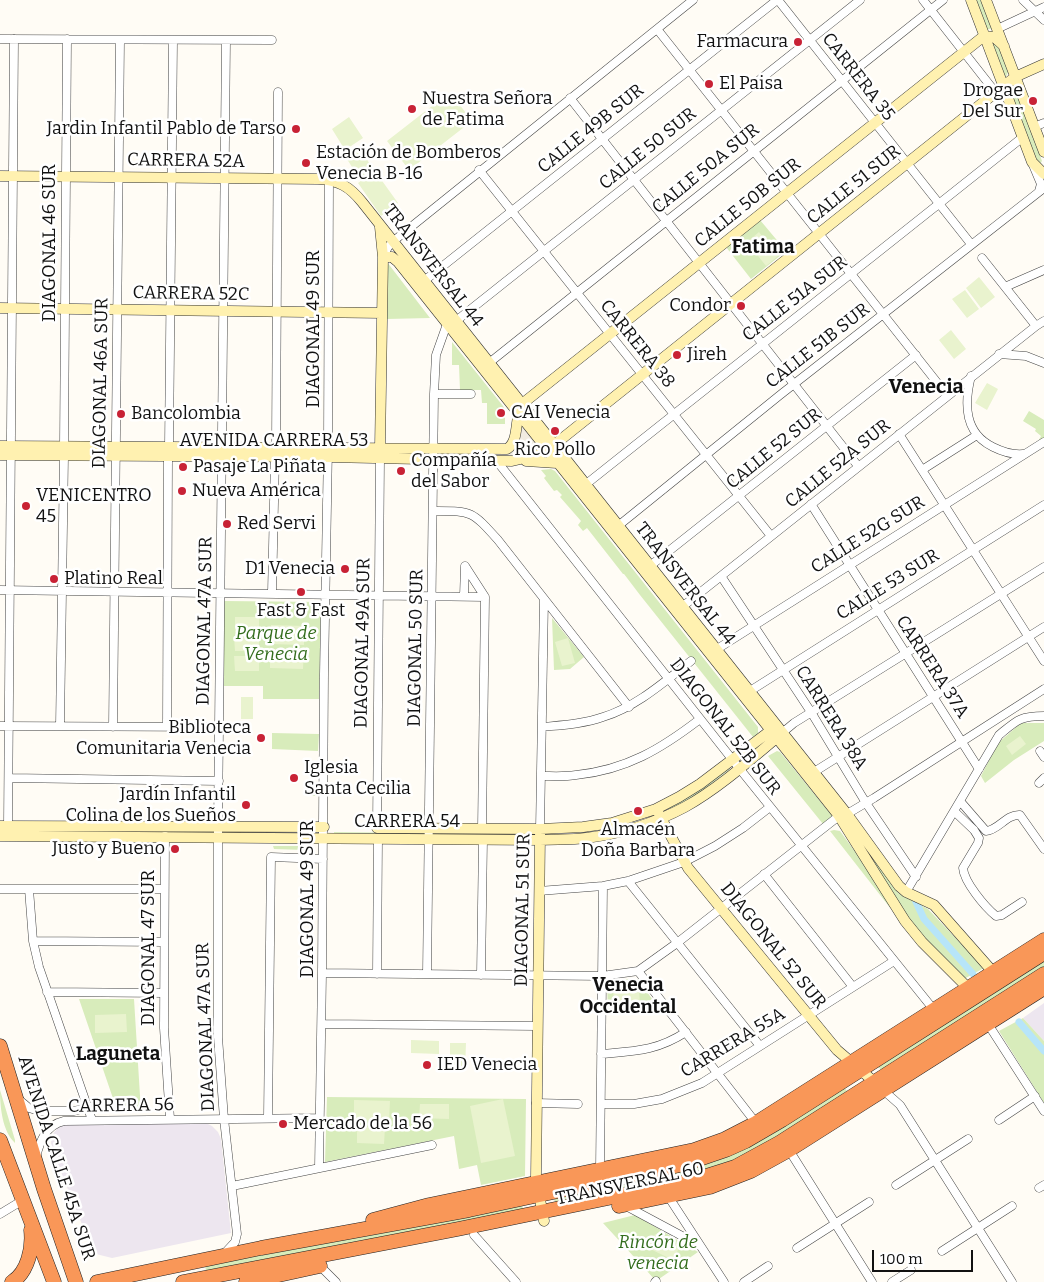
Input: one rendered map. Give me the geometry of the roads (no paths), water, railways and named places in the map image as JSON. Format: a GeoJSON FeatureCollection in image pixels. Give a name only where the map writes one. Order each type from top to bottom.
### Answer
{"type":"FeatureCollection","features":[{"type":"Feature","properties":{"kind":"highway"},"geometry":{"type":"LineString","coordinates":[[970,993],[993,972],[1044,940]]}},
{"type":"Feature","properties":{"kind":"highway"},"geometry":{"type":"LineString","coordinates":[[970,993],[1044,953]]}},
{"type":"Feature","properties":{"kind":"highway"},"geometry":{"type":"LineString","coordinates":[[985,1019],[1044,974]]}},
{"type":"Feature","properties":{"kind":"highway"},"geometry":{"type":"LineString","coordinates":[[985,1019],[1044,988]]}},
{"type":"Feature","properties":{"kind":"highway","name":"TRANSVERSAL 60"},"geometry":{"type":"LineString","coordinates":[[97,1282],[261,1248],[429,1205],[538,1190],[700,1148],[724,1139],[756,1123],[810,1088],[855,1066],[970,993]]}},
{"type":"Feature","properties":{"kind":"highway","name":"TRANSVERSAL 60"},"geometry":{"type":"LineString","coordinates":[[598,1175],[706,1158],[746,1141],[797,1110],[901,1030],[933,1017]]}},
{"type":"Feature","properties":{"kind":"highway","name":"TRANSVERSAL 60"},"geometry":{"type":"LineString","coordinates":[[612,1204],[713,1175],[784,1147],[879,1086],[947,1036],[985,1019]]}},
{"type":"Feature","properties":{"kind":"highway","name":"TRANSVERSAL 60"},"geometry":{"type":"LineString","coordinates":[[879,1086],[922,1066],[985,1019]]}},
{"type":"Feature","properties":{"kind":"highway"},"geometry":{"type":"LineString","coordinates":[[922,1066],[947,1036]]}},
{"type":"Feature","properties":{"kind":"highway","name":"AVENIDA CALLE 45A SUR"},"geometry":{"type":"LineString","coordinates":[[0,1046],[76,1282]]}},
{"type":"Feature","properties":{"kind":"highway"},"geometry":{"type":"LineString","coordinates":[[797,1110],[810,1088]]}},
{"type":"Feature","properties":{"kind":"highway"},"geometry":{"type":"LineString","coordinates":[[1,1145],[54,1282]]}},
{"type":"Feature","properties":{"kind":"highway","name":"TRANSVERSAL 60"},"geometry":{"type":"LineString","coordinates":[[242,1277],[380,1244],[668,1196],[716,1185],[772,1160],[784,1147]]}},
{"type":"Feature","properties":{"kind":"highway"},"geometry":{"type":"LineString","coordinates":[[12,1282],[24,1270],[30,1251],[32,1239],[29,1214]]}},
{"type":"Feature","properties":{"kind":"highway","name":"TRANSVERSAL 60"},"geometry":{"type":"LineString","coordinates":[[183,1282],[242,1277],[320,1266],[474,1235],[543,1217]]}},
{"type":"Feature","properties":{"kind":"highway"},"geometry":{"type":"LineString","coordinates":[[380,1244],[399,1250]]}},
{"type":"Feature","properties":{"kind":"street"},"geometry":{"type":"LineString","coordinates":[[383,257],[393,241],[693,0]]}},
{"type":"Feature","properties":{"kind":"street","name":"CARRERA 35"},"geometry":{"type":"LineString","coordinates":[[777,0],[971,244]]}},
{"type":"Feature","properties":{"kind":"street","name":"CALLE 49B SUR"},"geometry":{"type":"LineString","coordinates":[[424,281],[777,0]]}},
{"type":"Feature","properties":{"kind":"street","name":"CALLE 50 SUR"},"geometry":{"type":"LineString","coordinates":[[451,322],[544,251],[860,0]]}},
{"type":"Feature","properties":{"kind":"street"},"geometry":{"type":"LineString","coordinates":[[923,0],[964,52],[1000,90]]}},
{"type":"Feature","properties":{"kind":"street","name":"CALLE 50A SUR"},"geometry":{"type":"LineString","coordinates":[[489,363],[943,0]]}},
{"type":"Feature","properties":{"kind":"street"},"geometry":{"type":"LineString","coordinates":[[971,0],[1000,90],[1032,162],[1044,174]]}},
{"type":"Feature","properties":{"kind":"street"},"geometry":{"type":"LineString","coordinates":[[986,0],[1015,77],[1039,125],[1044,152]]}},
{"type":"Feature","properties":{"kind":"street"},"geometry":{"type":"LineString","coordinates":[[1023,0],[1044,20]]}},
{"type":"Feature","properties":{"kind":"street"},"geometry":{"type":"LineString","coordinates":[[997,29],[1044,7]]}},
{"type":"Feature","properties":{"kind":"street"},"geometry":{"type":"LineString","coordinates":[[657,28],[947,395]]}},
{"type":"Feature","properties":{"kind":"street"},"geometry":{"type":"LineString","coordinates":[[984,36],[994,37],[1004,46]]}},
{"type":"Feature","properties":{"kind":"street","name":"CALLE 50B SUR"},"geometry":{"type":"LineString","coordinates":[[520,409],[610,334],[984,36]]}},
{"type":"Feature","properties":{"kind":"street"},"geometry":{"type":"LineString","coordinates":[[0,39],[272,40]]}},
{"type":"Feature","properties":{"kind":"street"},"geometry":{"type":"LineString","coordinates":[[4,826],[9,778],[14,39]]}},
{"type":"Feature","properties":{"kind":"street","name":"DIAGONAL 46 SUR"},"geometry":{"type":"LineString","coordinates":[[60,726],[67,40]]}},
{"type":"Feature","properties":{"kind":"street","name":"DIAGONAL 46A SUR"},"geometry":{"type":"LineString","coordinates":[[113,727],[120,40]]}},
{"type":"Feature","properties":{"kind":"street"},"geometry":{"type":"LineString","coordinates":[[167,727],[173,40]]}},
{"type":"Feature","properties":{"kind":"street","name":"DIAGONAL 47A SUR"},"geometry":{"type":"LineString","coordinates":[[222,1257],[237,1238],[224,1118],[218,1037],[218,832],[226,40]]}},
{"type":"Feature","properties":{"kind":"street","name":"CALLE 51 SUR"},"geometry":{"type":"LineString","coordinates":[[550,448],[1015,77],[1044,64]]}},
{"type":"Feature","properties":{"kind":"street"},"geometry":{"type":"LineString","coordinates":[[272,593],[278,92]]}},
{"type":"Feature","properties":{"kind":"street"},"geometry":{"type":"LineString","coordinates":[[570,98],[858,466]]}},
{"type":"Feature","properties":{"kind":"street","name":"CALLE 51A SUR"},"geometry":{"type":"LineString","coordinates":[[586,485],[1022,137]]}},
{"type":"Feature","properties":{"kind":"street","name":"CALLE 51B SUR"},"geometry":{"type":"LineString","coordinates":[[618,526],[794,384],[1042,190],[1032,162]]}},
{"type":"Feature","properties":{"kind":"street","name":"CARRERA 38"},"geometry":{"type":"LineString","coordinates":[[479,170],[771,536]]}},
{"type":"Feature","properties":{"kind":"street","name":"CARRERA 52A"},"geometry":{"type":"LineString","coordinates":[[0,176],[329,180],[337,181],[348,187],[362,202]]}},
{"type":"Feature","properties":{"kind":"street","name":"DIAGONAL 49 SUR"},"geometry":{"type":"LineString","coordinates":[[319,1168],[328,452],[329,180]]}},
{"type":"Feature","properties":{"kind":"street","name":"TRANSVERSAL 44"},"geometry":{"type":"LineString","coordinates":[[362,202],[424,281],[451,322],[550,448],[586,485],[682,607],[712,652],[750,692],[777,733],[814,772],[843,815],[906,922],[922,942],[970,993]]}},
{"type":"Feature","properties":{"kind":"street","name":"DIAGONAL 49A SUR"},"geometry":{"type":"LineString","coordinates":[[377,974],[383,257],[380,225]]}},
{"type":"Feature","properties":{"kind":"street","name":"TRANSVERSAL 44"},"geometry":{"type":"LineString","coordinates":[[383,257],[392,257],[398,262],[489,363],[520,409]]}},
{"type":"Feature","properties":{"kind":"street"},"geometry":{"type":"LineString","coordinates":[[982,258],[1036,326]]}},
{"type":"Feature","properties":{"kind":"street"},"geometry":{"type":"LineString","coordinates":[[1005,286],[1044,270]]}},
{"type":"Feature","properties":{"kind":"street","name":"CARRERA 52C"},"geometry":{"type":"LineString","coordinates":[[0,308],[382,313]]}},
{"type":"Feature","properties":{"kind":"street","name":"CALLE 52A SUR"},"geometry":{"type":"LineString","coordinates":[[682,607],[947,395],[1044,321]]}},
{"type":"Feature","properties":{"kind":"street","name":"DIAGONAL 50 SUR"},"geometry":{"type":"LineString","coordinates":[[427,974],[434,394],[436,355],[451,322]]}},
{"type":"Feature","properties":{"kind":"street"},"geometry":{"type":"LineString","coordinates":[[999,354],[1026,356],[1044,363]]}},
{"type":"Feature","properties":{"kind":"street","name":"CALLE 52 SUR"},"geometry":{"type":"LineString","coordinates":[[650,566],[916,355]]}},
{"type":"Feature","properties":{"kind":"street"},"geometry":{"type":"LineString","coordinates":[[972,376],[967,394],[966,409],[969,420],[977,435],[986,444],[999,450],[1013,455],[1025,454]]}},
{"type":"Feature","properties":{"kind":"street"},"geometry":{"type":"LineString","coordinates":[[434,394],[472,394]]}},
{"type":"Feature","properties":{"kind":"street","name":"AVENIDA CARRERA 53"},"geometry":{"type":"LineString","coordinates":[[433,454],[507,449],[513,444],[520,409]]}},
{"type":"Feature","properties":{"kind":"street"},"geometry":{"type":"LineString","coordinates":[[899,434],[1044,661]]}},
{"type":"Feature","properties":{"kind":"street"},"geometry":{"type":"LineString","coordinates":[[922,470],[977,435]]}},
{"type":"Feature","properties":{"kind":"street","name":"CALLE 52G SUR"},"geometry":{"type":"LineString","coordinates":[[712,652],[1025,454],[1043,445]]}},
{"type":"Feature","properties":{"kind":"street","name":"AVENIDA CARRERA 53"},"geometry":{"type":"LineString","coordinates":[[0,446],[11,450],[64,451],[433,454],[496,460],[533,457],[550,448]]}},
{"type":"Feature","properties":{"kind":"street","name":"TRANSVERSAL 44"},"geometry":{"type":"LineString","coordinates":[[550,448],[557,463],[712,652],[899,886],[906,892],[934,905],[993,972]]}},
{"type":"Feature","properties":{"kind":"street","name":"AVENIDA CARRERA 53"},"geometry":{"type":"LineString","coordinates":[[0,455],[11,450]]}},
{"type":"Feature","properties":{"kind":"street","name":"DIAGONAL 52B SUR"},"geometry":{"type":"LineString","coordinates":[[496,460],[735,764],[894,961],[933,1017]]}},
{"type":"Feature","properties":{"kind":"street"},"geometry":{"type":"LineString","coordinates":[[512,460],[557,463]]}},
{"type":"Feature","properties":{"kind":"street","name":"CARRERA 37A"},"geometry":{"type":"LineString","coordinates":[[811,504],[979,769]]}},
{"type":"Feature","properties":{"kind":"street","name":"CALLE 53 SUR"},"geometry":{"type":"LineString","coordinates":[[750,692],[972,549],[1044,505]]}},
{"type":"Feature","properties":{"kind":"street"},"geometry":{"type":"LineString","coordinates":[[433,510],[464,512],[478,517],[629,707]]}},
{"type":"Feature","properties":{"kind":"street"},"geometry":{"type":"LineString","coordinates":[[464,596],[465,566],[485,597],[481,975]]}},
{"type":"Feature","properties":{"kind":"street"},"geometry":{"type":"LineString","coordinates":[[777,733],[1044,567]]}},
{"type":"Feature","properties":{"kind":"street","name":"CARRERA 38A"},"geometry":{"type":"LineString","coordinates":[[721,576],[784,669],[866,803],[916,877]]}},
{"type":"Feature","properties":{"kind":"street"},"geometry":{"type":"LineString","coordinates":[[0,590],[485,597]]}},
{"type":"Feature","properties":{"kind":"street","name":"DIAGONAL 51 SUR"},"geometry":{"type":"LineString","coordinates":[[543,1217],[538,1190],[536,1103],[544,598]]}},
{"type":"Feature","properties":{"kind":"street"},"geometry":{"type":"LineString","coordinates":[[814,772],[1044,627]]}},
{"type":"Feature","properties":{"kind":"street"},"geometry":{"type":"LineString","coordinates":[[542,727],[576,724],[603,718],[629,707],[691,661]]}},
{"type":"Feature","properties":{"kind":"street"},"geometry":{"type":"LineString","coordinates":[[322,973],[602,976],[638,971],[843,815],[866,803],[1044,689]]}},
{"type":"Feature","properties":{"kind":"street"},"geometry":{"type":"LineString","coordinates":[[1011,710],[1017,720]]}},
{"type":"Feature","properties":{"kind":"street"},"geometry":{"type":"LineString","coordinates":[[906,892],[1000,736],[1017,720],[1027,716],[1044,716]]}},
{"type":"Feature","properties":{"kind":"street"},"geometry":{"type":"LineString","coordinates":[[541,776],[576,775],[610,769],[634,760],[672,740],[700,719]]}},
{"type":"Feature","properties":{"kind":"street"},"geometry":{"type":"LineString","coordinates":[[0,726],[219,727]]}},
{"type":"Feature","properties":{"kind":"street","name":"CARRERA 54"},"geometry":{"type":"LineString","coordinates":[[4,826],[120,826],[218,832],[540,834],[598,826],[635,816],[659,814],[700,784],[735,764],[777,733]]}},
{"type":"Feature","properties":{"kind":"street"},"geometry":{"type":"LineString","coordinates":[[9,778],[219,781]]}},
{"type":"Feature","properties":{"kind":"street"},"geometry":{"type":"LineString","coordinates":[[960,801],[986,831],[993,830],[1012,816],[1020,815],[1044,849]]}},
{"type":"Feature","properties":{"kind":"street"},"geometry":{"type":"LineString","coordinates":[[539,891],[603,886],[628,881],[684,862],[729,837],[770,807]]}},
{"type":"Feature","properties":{"kind":"street"},"geometry":{"type":"LineString","coordinates":[[954,811],[974,830],[979,838],[963,868],[972,888],[996,916],[1002,916],[1022,902]]}},
{"type":"Feature","properties":{"kind":"street","name":"DIAGONAL 52 SUR"},"geometry":{"type":"LineString","coordinates":[[659,814],[684,862],[837,1050],[879,1086]]}},
{"type":"Feature","properties":{"kind":"street"},"geometry":{"type":"LineString","coordinates":[[112,836],[120,826]]}},
{"type":"Feature","properties":{"kind":"street","name":"CARRERA 54"},"geometry":{"type":"LineString","coordinates":[[0,836],[165,836],[218,832]]}},
{"type":"Feature","properties":{"kind":"street","name":"DIAGONAL 47 SUR"},"geometry":{"type":"LineString","coordinates":[[165,836],[164,1044],[170,1119]]}},
{"type":"Feature","properties":{"kind":"street"},"geometry":{"type":"LineString","coordinates":[[268,1117],[271,858],[323,859]]}},
{"type":"Feature","properties":{"kind":"street"},"geometry":{"type":"LineString","coordinates":[[764,874],[853,987]]}},
{"type":"Feature","properties":{"kind":"street"},"geometry":{"type":"LineString","coordinates":[[628,881],[760,1046]]}},
{"type":"Feature","properties":{"kind":"street"},"geometry":{"type":"LineString","coordinates":[[598,1175],[601,1104],[603,886]]}},
{"type":"Feature","properties":{"kind":"street"},"geometry":{"type":"LineString","coordinates":[[0,889],[164,889]]}},
{"type":"Feature","properties":{"kind":"street"},"geometry":{"type":"LineString","coordinates":[[29,889],[33,941],[38,967],[92,1120]]}},
{"type":"Feature","properties":{"kind":"street"},"geometry":{"type":"LineString","coordinates":[[33,941],[164,942]]}},
{"type":"Feature","properties":{"kind":"street","name":"CARRERA 55A"},"geometry":{"type":"LineString","coordinates":[[601,1104],[634,1104],[662,1099],[702,1083],[894,961]]}},
{"type":"Feature","properties":{"kind":"street"},"geometry":{"type":"LineString","coordinates":[[638,971],[756,1123]]}},
{"type":"Feature","properties":{"kind":"street"},"geometry":{"type":"LineString","coordinates":[[46,992],[164,993]]}},
{"type":"Feature","properties":{"kind":"street"},"geometry":{"type":"LineString","coordinates":[[985,1019],[1044,1111]]}},
{"type":"Feature","properties":{"kind":"street"},"geometry":{"type":"LineString","coordinates":[[322,1024],[537,1026]]}},
{"type":"Feature","properties":{"kind":"street"},"geometry":{"type":"LineString","coordinates":[[601,1054],[646,1050],[671,1042],[686,1032]]}},
{"type":"Feature","properties":{"kind":"street"},"geometry":{"type":"LineString","coordinates":[[879,1086],[900,1105],[1012,1282]]}},
{"type":"Feature","properties":{"kind":"street"},"geometry":{"type":"LineString","coordinates":[[999,1120],[1035,1096]]}},
{"type":"Feature","properties":{"kind":"street","name":"CARRERA 56"},"geometry":{"type":"LineString","coordinates":[[16,1098],[29,1108],[39,1111],[74,1111],[82,1109],[87,1104]]}},
{"type":"Feature","properties":{"kind":"street"},"geometry":{"type":"LineString","coordinates":[[536,1103],[578,1104]]}},
{"type":"Feature","properties":{"kind":"street","name":"CARRERA 56"},"geometry":{"type":"LineString","coordinates":[[35,1159],[43,1137],[55,1124],[64,1121],[268,1117],[320,1118]]}},
{"type":"Feature","properties":{"kind":"street"},"geometry":{"type":"LineString","coordinates":[[896,1185],[968,1139]]}},
{"type":"Feature","properties":{"kind":"street"},"geometry":{"type":"LineString","coordinates":[[232,1186],[432,1145]]}},
{"type":"Feature","properties":{"kind":"street"},"geometry":{"type":"LineString","coordinates":[[784,1147],[872,1282]]}},
{"type":"Feature","properties":{"kind":"street"},"geometry":{"type":"LineString","coordinates":[[668,1196],[724,1282]]}},
{"type":"Feature","properties":{"kind":"street"},"geometry":{"type":"LineString","coordinates":[[0,1214],[23,1200]]}},
{"type":"Feature","properties":{"kind":"street"},"geometry":{"type":"LineString","coordinates":[[797,1248],[869,1202]]}},
{"type":"Feature","properties":{"kind":"street"},"geometry":{"type":"LineString","coordinates":[[612,1204],[699,1245]]}},
{"type":"Feature","properties":{"kind":"street"},"geometry":{"type":"LineString","coordinates":[[942,1251],[1012,1206]]}},
{"type":"Feature","properties":{"kind":"street"},"geometry":{"type":"LineString","coordinates":[[474,1235],[516,1282]]}},
{"type":"Feature","properties":{"kind":"street"},"geometry":{"type":"LineString","coordinates":[[320,1266],[336,1282]]}},
{"type":"Feature","properties":{"kind":"street"},"geometry":{"type":"LineString","coordinates":[[744,1282],[768,1266]]}},
{"type":"Feature","properties":{"kind":"street"},"geometry":{"type":"LineString","coordinates":[[892,1282],[911,1270]]}},
{"type":"Feature","properties":{"kind":"waterway"},"geometry":{"type":"LineString","coordinates":[[916,902],[924,919],[973,974]]}},
{"type":"Feature","properties":{"kind":"waterway"},"geometry":{"type":"LineString","coordinates":[[1019,1022],[1044,1051]]}},
{"type":"Feature","properties":{"kind":"place","name":"Farmacura"},"geometry":{"type":"Point","coordinates":[798,42]}},
{"type":"Feature","properties":{"kind":"place","name":"El Paisa"},"geometry":{"type":"Point","coordinates":[709,84]}},
{"type":"Feature","properties":{"kind":"place","name":"Drogae Del Sur"},"geometry":{"type":"Point","coordinates":[1033,101]}},
{"type":"Feature","properties":{"kind":"place","name":"Nuestra Señora de Fatima"},"geometry":{"type":"Point","coordinates":[412,109]}},
{"type":"Feature","properties":{"kind":"place","name":"Jardin Infantil Pablo de Tarso"},"geometry":{"type":"Point","coordinates":[296,129]}},
{"type":"Feature","properties":{"kind":"place","name":"Estación de Bomberos Venecia B-16"},"geometry":{"type":"Point","coordinates":[306,163]}},
{"type":"Feature","properties":{"kind":"place","name":"Condor"},"geometry":{"type":"Point","coordinates":[741,306]}},
{"type":"Feature","properties":{"kind":"place","name":"Jireh"},"geometry":{"type":"Point","coordinates":[677,355]}},
{"type":"Feature","properties":{"kind":"place","name":"CAI Venecia"},"geometry":{"type":"Point","coordinates":[501,413]}},
{"type":"Feature","properties":{"kind":"place","name":"Bancolombia"},"geometry":{"type":"Point","coordinates":[121,414]}},
{"type":"Feature","properties":{"kind":"place","name":"Rico Pollo"},"geometry":{"type":"Point","coordinates":[555,431]}},
{"type":"Feature","properties":{"kind":"place","name":"Pasaje La Piñata"},"geometry":{"type":"Point","coordinates":[183,467]}},
{"type":"Feature","properties":{"kind":"place","name":"Compañía del Sabor"},"geometry":{"type":"Point","coordinates":[401,471]}},
{"type":"Feature","properties":{"kind":"place","name":"Nueva América"},"geometry":{"type":"Point","coordinates":[182,491]}},
{"type":"Feature","properties":{"kind":"place","name":"VENICENTRO 45"},"geometry":{"type":"Point","coordinates":[26,506]}},
{"type":"Feature","properties":{"kind":"place","name":"Red Servi"},"geometry":{"type":"Point","coordinates":[227,524]}},
{"type":"Feature","properties":{"kind":"place","name":"D1 Venecia"},"geometry":{"type":"Point","coordinates":[345,569]}},
{"type":"Feature","properties":{"kind":"place","name":"Platino Real"},"geometry":{"type":"Point","coordinates":[54,579]}},
{"type":"Feature","properties":{"kind":"place","name":"Fast & Fast"},"geometry":{"type":"Point","coordinates":[301,592]}},
{"type":"Feature","properties":{"kind":"place","name":"Biblioteca Comunitaria Venecia"},"geometry":{"type":"Point","coordinates":[261,738]}},
{"type":"Feature","properties":{"kind":"place","name":"Iglesia Santa Cecilia"},"geometry":{"type":"Point","coordinates":[294,778]}},
{"type":"Feature","properties":{"kind":"place","name":"Jardín Infantil Colina de los Sueños"},"geometry":{"type":"Point","coordinates":[246,805]}},
{"type":"Feature","properties":{"kind":"place","name":"Almacén Doña Barbara"},"geometry":{"type":"Point","coordinates":[638,811]}},
{"type":"Feature","properties":{"kind":"place","name":"Justo y Bueno"},"geometry":{"type":"Point","coordinates":[175,849]}},
{"type":"Feature","properties":{"kind":"place","name":"IED Venecia"},"geometry":{"type":"Point","coordinates":[427,1065]}},
{"type":"Feature","properties":{"kind":"place","name":"Mercado de la 56"},"geometry":{"type":"Point","coordinates":[283,1124]}},
{"type":"Feature","properties":{"kind":"district","name":"Fatima"},"geometry":{"type":"Point","coordinates":[763,248]}},
{"type":"Feature","properties":{"kind":"district","name":"Venecia"},"geometry":{"type":"Point","coordinates":[926,387]}},
{"type":"Feature","properties":{"kind":"district","name":"Venecia Occidental"},"geometry":{"type":"Point","coordinates":[628,997]}},
{"type":"Feature","properties":{"kind":"district","name":"Laguneta"},"geometry":{"type":"Point","coordinates":[118,1055]}},
{"type":"Feature","properties":{"kind":"park label","name":"Parque de Venecia"},"geometry":{"type":"Point","coordinates":[276,644]}},
{"type":"Feature","properties":{"kind":"park label","name":"Rincón de venecia"},"geometry":{"type":"Point","coordinates":[658,1253]}}]}
